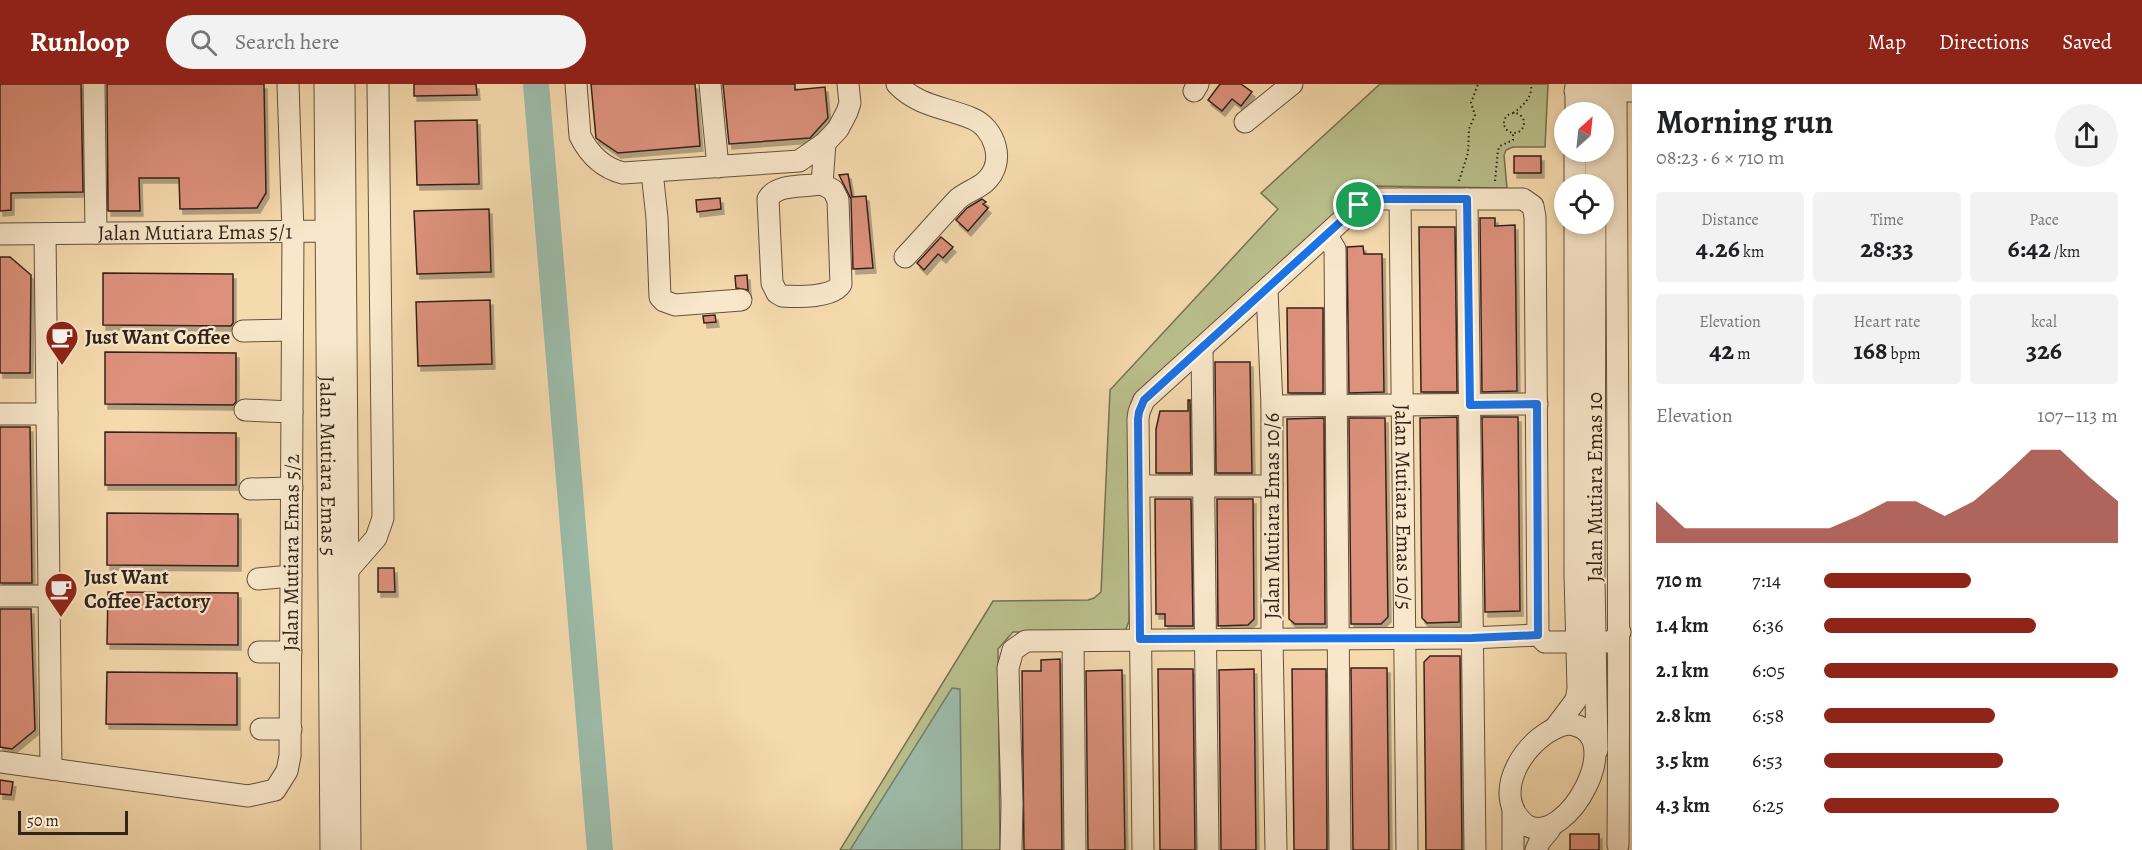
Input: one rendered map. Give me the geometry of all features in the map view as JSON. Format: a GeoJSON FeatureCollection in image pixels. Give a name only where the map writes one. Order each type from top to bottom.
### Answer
{"type":"FeatureCollection","features":[{"type":"Feature","properties":{"kind":"street"},"geometry":{"type":"LineString","coordinates":[[94,84],[96,233]]}},
{"type":"Feature","properties":{"kind":"street","name":"Jalan Mutiara Emas 5/2"},"geometry":{"type":"LineString","coordinates":[[0,762],[248,796],[275,790],[287,771],[291,729],[293,232],[288,84]]}},
{"type":"Feature","properties":{"kind":"street","name":"Jalan Mutiara Emas 5"},"geometry":{"type":"LineString","coordinates":[[325,84],[336,232],[348,514],[350,850]]}},
{"type":"Feature","properties":{"kind":"street","name":"Jalan Mutiara Emas 5"},"geometry":{"type":"LineString","coordinates":[[331,850],[336,232],[344,84]]}},
{"type":"Feature","properties":{"kind":"street"},"geometry":{"type":"LineString","coordinates":[[348,570],[369,547],[383,518],[378,84]]}},
{"type":"Feature","properties":{"kind":"street"},"geometry":{"type":"LineString","coordinates":[[576,84],[580,136],[597,159],[609,168],[623,173],[799,161],[828,140],[847,112],[848,84]]}},
{"type":"Feature","properties":{"kind":"street"},"geometry":{"type":"LineString","coordinates":[[710,84],[718,167]]}},
{"type":"Feature","properties":{"kind":"street"},"geometry":{"type":"LineString","coordinates":[[897,84],[925,104],[980,122],[991,134],[996,147],[994,166],[990,176],[985,182],[960,197],[905,257]]}},
{"type":"Feature","properties":{"kind":"street"},"geometry":{"type":"LineString","coordinates":[[1245,122],[1292,84]]}},
{"type":"Feature","properties":{"kind":"street"},"geometry":{"type":"LineString","coordinates":[[1585,102],[1599,89]]}},
{"type":"Feature","properties":{"kind":"street"},"geometry":{"type":"LineString","coordinates":[[822,184],[828,140]]}},
{"type":"Feature","properties":{"kind":"street"},"geometry":{"type":"LineString","coordinates":[[1610,162],[1624,284],[1626,632],[1618,845]]}},
{"type":"Feature","properties":{"kind":"street"},"geometry":{"type":"LineString","coordinates":[[652,172],[657,218],[660,297],[664,302],[675,305],[741,300]]}},
{"type":"Feature","properties":{"kind":"street"},"geometry":{"type":"LineString","coordinates":[[822,184],[833,190],[838,200],[841,284],[838,289],[828,294],[782,296],[777,293],[772,283],[768,199],[775,190],[822,184]]}},
{"type":"Feature","properties":{"kind":"street"},"geometry":{"type":"LineString","coordinates":[[1143,850],[1139,412],[1144,400],[1363,202],[1372,199],[1400,198],[1523,199],[1533,206],[1535,217],[1538,635],[1545,642],[1586,633],[1611,624],[1626,632]]}},
{"type":"Feature","properties":{"kind":"street","name":"Jalan Mutiara Emas 10/5"},"geometry":{"type":"LineString","coordinates":[[1400,198],[1407,850]]}},
{"type":"Feature","properties":{"kind":"street"},"geometry":{"type":"LineString","coordinates":[[1462,199],[1470,405],[1475,850]]}},
{"type":"Feature","properties":{"kind":"street","name":"Jalan Mutiara Emas 5/1"},"geometry":{"type":"LineString","coordinates":[[0,234],[336,232]]}},
{"type":"Feature","properties":{"kind":"street"},"geometry":{"type":"LineString","coordinates":[[45,234],[51,769]]}},
{"type":"Feature","properties":{"kind":"street","name":"Jalan Mutiara Emas 10"},"geometry":{"type":"LineString","coordinates":[[1575,234],[1586,633],[1597,750]]}},
{"type":"Feature","properties":{"kind":"street","name":"Jalan Mutiara Emas 10"},"geometry":{"type":"LineString","coordinates":[[1555,728],[1576,700],[1586,633],[1595,234]]}},
{"type":"Feature","properties":{"kind":"street"},"geometry":{"type":"LineString","coordinates":[[1327,236],[1335,249],[1340,850]]}},
{"type":"Feature","properties":{"kind":"street","name":"Jalan Mutiara Emas 10/6"},"geometry":{"type":"LineString","coordinates":[[1267,290],[1272,406],[1272,638],[1276,850]]}},
{"type":"Feature","properties":{"kind":"street"},"geometry":{"type":"LineString","coordinates":[[243,331],[292,330]]}},
{"type":"Feature","properties":{"kind":"street"},"geometry":{"type":"LineString","coordinates":[[1202,349],[1208,850]]}},
{"type":"Feature","properties":{"kind":"street"},"geometry":{"type":"LineString","coordinates":[[1272,406],[1537,404]]}},
{"type":"Feature","properties":{"kind":"street"},"geometry":{"type":"LineString","coordinates":[[245,411],[292,412]]}},
{"type":"Feature","properties":{"kind":"street"},"geometry":{"type":"LineString","coordinates":[[0,414],[47,414]]}},
{"type":"Feature","properties":{"kind":"street"},"geometry":{"type":"LineString","coordinates":[[1139,486],[1272,486]]}},
{"type":"Feature","properties":{"kind":"street"},"geometry":{"type":"LineString","coordinates":[[250,489],[292,488]]}},
{"type":"Feature","properties":{"kind":"street"},"geometry":{"type":"LineString","coordinates":[[348,514],[360,526],[379,530]]}},
{"type":"Feature","properties":{"kind":"street"},"geometry":{"type":"LineString","coordinates":[[258,579],[291,576]]}},
{"type":"Feature","properties":{"kind":"street"},"geometry":{"type":"LineString","coordinates":[[0,596],[50,596]]}},
{"type":"Feature","properties":{"kind":"street"},"geometry":{"type":"LineString","coordinates":[[1011,850],[1008,668],[1012,650],[1022,643],[1140,639],[1472,638],[1538,635]]}},
{"type":"Feature","properties":{"kind":"street"},"geometry":{"type":"LineString","coordinates":[[1073,641],[1075,850]]}},
{"type":"Feature","properties":{"kind":"street"},"geometry":{"type":"LineString","coordinates":[[259,651],[291,652]]}},
{"type":"Feature","properties":{"kind":"street"},"geometry":{"type":"LineString","coordinates":[[1513,850],[1513,808],[1510,795],[1514,771],[1531,746],[1555,728],[1568,724],[1582,727],[1590,734],[1597,750],[1596,772],[1586,793],[1568,817],[1551,829],[1540,841],[1536,850]]}},
{"type":"Feature","properties":{"kind":"street"},"geometry":{"type":"LineString","coordinates":[[261,729],[291,729]]}},
{"type":"Feature","properties":{"kind":"street"},"geometry":{"type":"LineString","coordinates":[[1513,808],[1521,821],[1529,828],[1551,829]]}},
{"type":"Feature","properties":{"kind":"path"},"geometry":{"type":"LineString","coordinates":[[1462,199],[1458,185],[1468,153],[1469,129],[1475,115],[1471,104],[1478,84]]}},
{"type":"Feature","properties":{"kind":"path"},"geometry":{"type":"LineString","coordinates":[[1513,113],[1521,116],[1523,125],[1518,131],[1513,132],[1506,129],[1504,121],[1509,114],[1522,106],[1531,94],[1532,84]]}},
{"type":"Feature","properties":{"kind":"path"},"geometry":{"type":"LineString","coordinates":[[1493,199],[1498,150],[1500,146],[1513,140],[1513,132]]}},
{"type":"Feature","properties":{"kind":"green space"},"geometry":{"type":"Polygon","coordinates":[[[1380,84],[1548,84],[1545,147],[1513,147],[1506,150],[1504,155],[1507,188],[1371,186],[1361,192],[1135,394],[1131,403],[1129,621],[1126,629],[1122,632],[1013,632],[998,649],[1000,850],[840,850],[993,601],[1088,600],[1101,592],[1110,390],[1278,209],[1261,193],[1380,84]]]}},
{"type":"Feature","properties":{"kind":"shaded area"},"geometry":{"type":"Polygon","coordinates":[[[952,688],[960,689],[962,850],[850,850],[952,688]]]}},
{"type":"Feature","properties":{"kind":"building"},"geometry":{"type":"Polygon","coordinates":[[[0,84],[81,84],[83,192],[11,193],[11,210],[0,211],[0,84]]]}},
{"type":"Feature","properties":{"kind":"building"},"geometry":{"type":"Polygon","coordinates":[[[107,84],[264,84],[266,193],[257,208],[180,209],[179,178],[139,178],[140,211],[108,211],[107,84]]]}},
{"type":"Feature","properties":{"kind":"building"},"geometry":{"type":"Polygon","coordinates":[[[414,84],[476,84],[477,95],[414,96],[414,84]]]}},
{"type":"Feature","properties":{"kind":"building"},"geometry":{"type":"Polygon","coordinates":[[[591,84],[695,84],[700,146],[618,153],[596,138],[591,84]]]}},
{"type":"Feature","properties":{"kind":"building"},"geometry":{"type":"Polygon","coordinates":[[[723,84],[795,84],[795,90],[825,87],[828,118],[810,138],[729,144],[723,84]]]}},
{"type":"Feature","properties":{"kind":"building"},"geometry":{"type":"Polygon","coordinates":[[[1220,84],[1241,84],[1252,92],[1241,106],[1232,99],[1222,111],[1208,100],[1220,84]]]}},
{"type":"Feature","properties":{"kind":"building"},"geometry":{"type":"Polygon","coordinates":[[[477,120],[479,184],[417,185],[415,121],[477,120]]]}},
{"type":"Feature","properties":{"kind":"building"},"geometry":{"type":"Polygon","coordinates":[[[1514,156],[1541,156],[1541,173],[1514,173],[1514,156]]]}},
{"type":"Feature","properties":{"kind":"building"},"geometry":{"type":"Polygon","coordinates":[[[848,174],[852,197],[866,196],[873,268],[853,269],[851,199],[839,175],[848,174]]]}},
{"type":"Feature","properties":{"kind":"building"},"geometry":{"type":"Polygon","coordinates":[[[720,198],[721,209],[697,212],[696,200],[720,198]]]}},
{"type":"Feature","properties":{"kind":"building"},"geometry":{"type":"Polygon","coordinates":[[[982,199],[986,202],[983,204],[988,208],[968,231],[956,220],[967,208],[982,199]]]}},
{"type":"Feature","properties":{"kind":"building"},"geometry":{"type":"Polygon","coordinates":[[[489,209],[491,272],[417,274],[414,211],[489,209]]]}},
{"type":"Feature","properties":{"kind":"building"},"geometry":{"type":"Polygon","coordinates":[[[1480,218],[1495,218],[1495,226],[1515,225],[1517,391],[1482,392],[1480,218]]]}},
{"type":"Feature","properties":{"kind":"building"},"geometry":{"type":"Polygon","coordinates":[[[1419,227],[1455,227],[1457,392],[1421,392],[1419,227]]]}},
{"type":"Feature","properties":{"kind":"building"},"geometry":{"type":"Polygon","coordinates":[[[941,237],[953,247],[943,258],[938,254],[924,270],[917,263],[941,237]]]}},
{"type":"Feature","properties":{"kind":"building"},"geometry":{"type":"Polygon","coordinates":[[[1363,246],[1364,254],[1382,254],[1384,392],[1349,393],[1347,247],[1363,246]]]}},
{"type":"Feature","properties":{"kind":"building"},"geometry":{"type":"Polygon","coordinates":[[[0,257],[10,257],[31,275],[30,373],[0,373],[0,257]]]}},
{"type":"Feature","properties":{"kind":"building"},"geometry":{"type":"Polygon","coordinates":[[[103,273],[233,274],[233,323],[231,326],[103,325],[103,273]]]}},
{"type":"Feature","properties":{"kind":"building"},"geometry":{"type":"Polygon","coordinates":[[[747,275],[748,290],[736,288],[735,276],[747,275]]]}},
{"type":"Feature","properties":{"kind":"building"},"geometry":{"type":"Polygon","coordinates":[[[490,300],[492,364],[418,366],[416,302],[490,300]]]}},
{"type":"Feature","properties":{"kind":"building"},"geometry":{"type":"Polygon","coordinates":[[[1287,308],[1323,308],[1323,393],[1288,393],[1287,308]]]}},
{"type":"Feature","properties":{"kind":"building"},"geometry":{"type":"Polygon","coordinates":[[[715,315],[716,322],[704,323],[703,316],[715,315]]]}},
{"type":"Feature","properties":{"kind":"building"},"geometry":{"type":"Polygon","coordinates":[[[105,352],[236,353],[236,402],[233,405],[105,404],[105,352]]]}},
{"type":"Feature","properties":{"kind":"building"},"geometry":{"type":"Polygon","coordinates":[[[1215,362],[1250,362],[1252,473],[1216,473],[1215,362]]]}},
{"type":"Feature","properties":{"kind":"building"},"geometry":{"type":"Polygon","coordinates":[[[1188,400],[1190,400],[1191,473],[1156,473],[1156,429],[1160,411],[1188,411],[1188,400]]]}},
{"type":"Feature","properties":{"kind":"building"},"geometry":{"type":"Polygon","coordinates":[[[1457,417],[1459,622],[1427,623],[1422,618],[1420,418],[1457,417]]]}},
{"type":"Feature","properties":{"kind":"building"},"geometry":{"type":"Polygon","coordinates":[[[1482,417],[1518,417],[1520,611],[1485,612],[1482,417]]]}},
{"type":"Feature","properties":{"kind":"building"},"geometry":{"type":"Polygon","coordinates":[[[1324,418],[1325,624],[1295,624],[1289,619],[1287,419],[1324,418]]]}},
{"type":"Feature","properties":{"kind":"building"},"geometry":{"type":"Polygon","coordinates":[[[1349,418],[1385,418],[1388,617],[1381,624],[1351,624],[1349,418]]]}},
{"type":"Feature","properties":{"kind":"building"},"geometry":{"type":"Polygon","coordinates":[[[0,427],[30,427],[32,583],[0,583],[0,427]]]}},
{"type":"Feature","properties":{"kind":"building"},"geometry":{"type":"Polygon","coordinates":[[[105,432],[236,433],[236,485],[105,485],[105,432]]]}},
{"type":"Feature","properties":{"kind":"building"},"geometry":{"type":"Polygon","coordinates":[[[1155,499],[1191,499],[1193,626],[1165,626],[1165,614],[1156,614],[1155,499]]]}},
{"type":"Feature","properties":{"kind":"building"},"geometry":{"type":"Polygon","coordinates":[[[1217,499],[1253,499],[1254,619],[1248,625],[1218,626],[1217,499]]]}},
{"type":"Feature","properties":{"kind":"building"},"geometry":{"type":"Polygon","coordinates":[[[107,513],[238,514],[238,566],[107,565],[107,513]]]}},
{"type":"Feature","properties":{"kind":"building"},"geometry":{"type":"Polygon","coordinates":[[[378,568],[394,568],[395,592],[378,592],[378,568]]]}},
{"type":"Feature","properties":{"kind":"building"},"geometry":{"type":"Polygon","coordinates":[[[108,592],[238,593],[238,645],[107,644],[108,592]]]}},
{"type":"Feature","properties":{"kind":"building"},"geometry":{"type":"Polygon","coordinates":[[[0,609],[31,609],[35,730],[12,749],[0,747],[0,609]]]}},
{"type":"Feature","properties":{"kind":"building"},"geometry":{"type":"Polygon","coordinates":[[[1430,656],[1460,656],[1462,850],[1426,850],[1424,662],[1430,656]]]}},
{"type":"Feature","properties":{"kind":"building"},"geometry":{"type":"Polygon","coordinates":[[[1060,659],[1062,850],[1024,850],[1022,671],[1041,671],[1041,660],[1060,659]]]}},
{"type":"Feature","properties":{"kind":"building"},"geometry":{"type":"Polygon","coordinates":[[[1351,668],[1387,668],[1389,850],[1353,850],[1351,668]]]}},
{"type":"Feature","properties":{"kind":"building"},"geometry":{"type":"Polygon","coordinates":[[[1158,669],[1193,669],[1195,850],[1160,850],[1158,669]]]}},
{"type":"Feature","properties":{"kind":"building"},"geometry":{"type":"Polygon","coordinates":[[[1254,669],[1256,850],[1221,850],[1219,670],[1254,669]]]}},
{"type":"Feature","properties":{"kind":"building"},"geometry":{"type":"Polygon","coordinates":[[[1292,669],[1326,669],[1327,850],[1294,850],[1292,669]]]}},
{"type":"Feature","properties":{"kind":"building"},"geometry":{"type":"Polygon","coordinates":[[[1122,670],[1125,850],[1088,850],[1086,671],[1122,670]]]}},
{"type":"Feature","properties":{"kind":"building"},"geometry":{"type":"Polygon","coordinates":[[[107,672],[237,673],[237,725],[106,724],[107,672]]]}},
{"type":"Feature","properties":{"kind":"building"},"geometry":{"type":"Polygon","coordinates":[[[0,780],[13,782],[11,795],[0,794],[0,780]]]}},
{"type":"Feature","properties":{"kind":"building"},"geometry":{"type":"Polygon","coordinates":[[[1570,834],[1599,834],[1599,850],[1570,850],[1570,834]]]}},
{"type":"Feature","properties":{"kind":"waterway"},"geometry":{"type":"LineString","coordinates":[[536,84],[600,850]]}},
{"type":"Feature","properties":{"kind":"place","name":"Just Want Coffee"},"geometry":{"type":"Point","coordinates":[62,366]}},
{"type":"Feature","properties":{"kind":"place","name":"Just Want Coffee Factory"},"geometry":{"type":"Point","coordinates":[61,618]}},
{"type":"Feature","properties":{"kind":"route"},"geometry":{"type":"LineString","coordinates":[[1376,199],[1467,199],[1470,405],[1537,404],[1538,635],[1472,638],[1140,639],[1138,419],[1141,405],[1359,205],[1367,200],[1376,199]]}}]}
